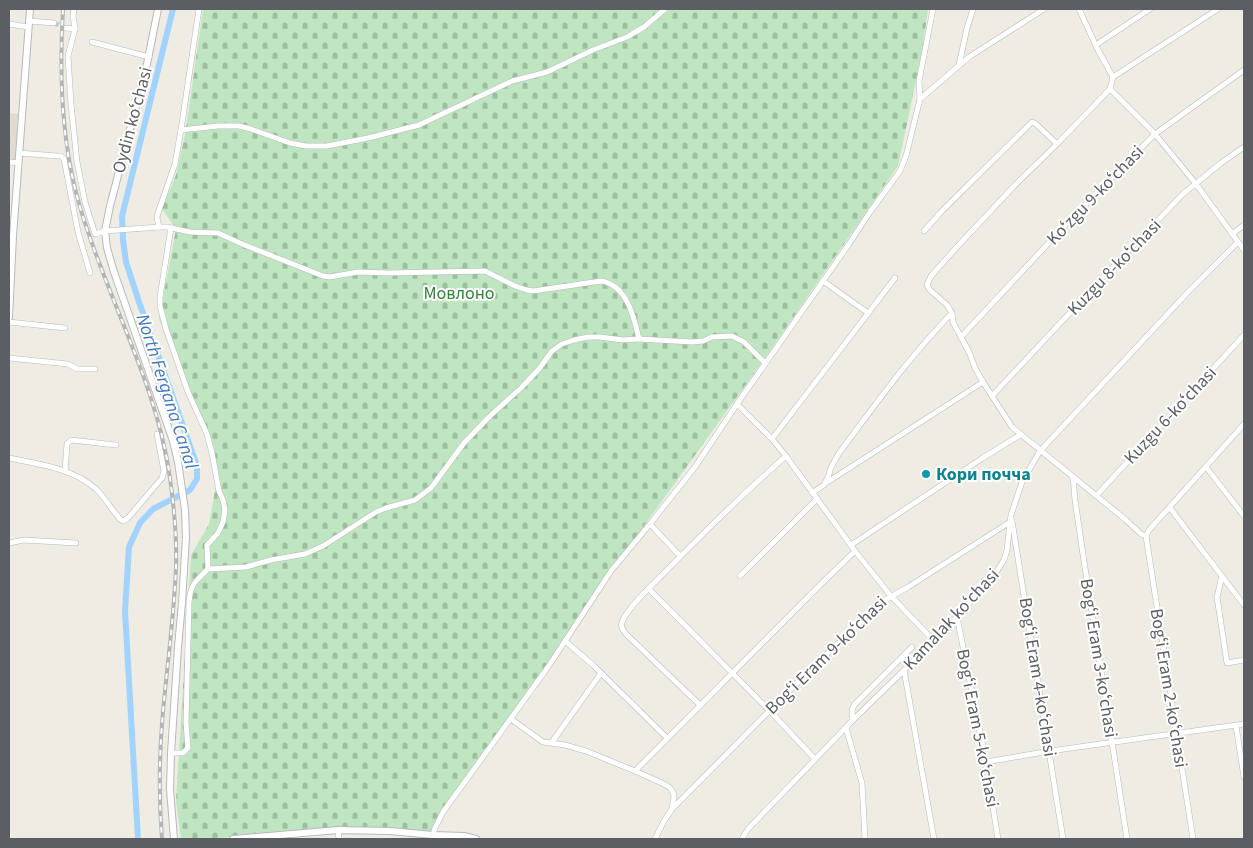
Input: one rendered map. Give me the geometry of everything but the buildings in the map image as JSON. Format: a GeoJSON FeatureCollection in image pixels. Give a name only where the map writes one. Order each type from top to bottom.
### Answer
{"type":"FeatureCollection","features":[{"type":"Feature","properties":{"kind":"street"},"geometry":{"type":"LineString","coordinates":[[9,317],[30,9]]}},
{"type":"Feature","properties":{"kind":"street"},"geometry":{"type":"LineString","coordinates":[[74,9],[75,29],[68,56],[71,104],[77,162],[85,202],[95,234],[108,231],[160,227],[190,232],[218,233],[304,269],[330,277],[358,272],[484,271],[515,286],[533,291],[601,281],[608,282],[620,291],[629,306],[639,339]]}},
{"type":"Feature","properties":{"kind":"street","name":"Oydin koʻchasi"},"geometry":{"type":"LineString","coordinates":[[108,231],[110,206],[149,57],[158,9]]}},
{"type":"Feature","properties":{"kind":"street"},"geometry":{"type":"LineString","coordinates":[[160,227],[157,218],[175,164],[199,9]]}},
{"type":"Feature","properties":{"kind":"street"},"geometry":{"type":"LineString","coordinates":[[181,130],[239,126],[290,143],[306,146],[327,146],[368,138],[419,125],[512,81],[547,72],[593,50],[627,37],[644,28],[666,9]]}},
{"type":"Feature","properties":{"kind":"street"},"geometry":{"type":"LineString","coordinates":[[433,835],[443,812],[548,666],[611,571],[695,467],[765,363],[900,171],[906,156],[920,99],[918,81],[933,9]]}},
{"type":"Feature","properties":{"kind":"street"},"geometry":{"type":"LineString","coordinates":[[959,65],[973,9]]}},
{"type":"Feature","properties":{"kind":"street"},"geometry":{"type":"LineString","coordinates":[[920,99],[959,65],[1044,9]]}},
{"type":"Feature","properties":{"kind":"street"},"geometry":{"type":"LineString","coordinates":[[1079,9],[1113,77],[1110,89],[1015,185],[931,276],[926,285],[947,305],[952,313],[953,322],[970,354],[975,368],[1012,427],[1126,520],[1140,534],[1146,536],[1149,530],[1244,426]]}},
{"type":"Feature","properties":{"kind":"street"},"geometry":{"type":"LineString","coordinates":[[1096,45],[1150,9]]}},
{"type":"Feature","properties":{"kind":"street"},"geometry":{"type":"LineString","coordinates":[[1113,77],[1218,9]]}},
{"type":"Feature","properties":{"kind":"street"},"geometry":{"type":"LineString","coordinates":[[9,24],[54,23]]}},
{"type":"Feature","properties":{"kind":"street"},"geometry":{"type":"LineString","coordinates":[[66,28],[75,29]]}},
{"type":"Feature","properties":{"kind":"street"},"geometry":{"type":"LineString","coordinates":[[92,42],[149,57]]}},
{"type":"Feature","properties":{"kind":"street","name":"Koʻzgu 9-koʻchasi"},"geometry":{"type":"LineString","coordinates":[[960,337],[1069,221],[1155,134],[1244,70]]}},
{"type":"Feature","properties":{"kind":"street"},"geometry":{"type":"LineString","coordinates":[[1110,89],[1155,134],[1196,184],[1244,250]]}},
{"type":"Feature","properties":{"kind":"street"},"geometry":{"type":"LineString","coordinates":[[924,231],[1032,122],[1057,144]]}},
{"type":"Feature","properties":{"kind":"street","name":"Kuzgu 8-koʻchasi"},"geometry":{"type":"LineString","coordinates":[[992,396],[1183,194],[1244,147]]}},
{"type":"Feature","properties":{"kind":"street"},"geometry":{"type":"LineString","coordinates":[[19,153],[61,156],[64,159],[78,232],[90,273]]}},
{"type":"Feature","properties":{"kind":"street"},"geometry":{"type":"LineString","coordinates":[[9,162],[19,163]]}},
{"type":"Feature","properties":{"kind":"street"},"geometry":{"type":"LineString","coordinates":[[1232,234],[1244,225]]}},
{"type":"Feature","properties":{"kind":"street"},"geometry":{"type":"LineString","coordinates":[[170,228],[159,301],[166,330],[212,452],[219,491],[225,510],[223,522],[207,548],[208,569]]}},
{"type":"Feature","properties":{"kind":"street"},"geometry":{"type":"LineString","coordinates":[[108,231],[105,238],[114,272],[173,441],[185,510],[186,538],[171,753],[170,788],[174,839]]}},
{"type":"Feature","properties":{"kind":"street","name":"Kamalak koʻchasi"},"geometry":{"type":"LineString","coordinates":[[742,839],[748,829],[815,759],[934,641],[990,580],[1004,560],[1010,522],[1022,482],[1040,451],[1238,242]]}},
{"type":"Feature","properties":{"kind":"street"},"geometry":{"type":"LineString","coordinates":[[772,439],[895,278]]}},
{"type":"Feature","properties":{"kind":"street"},"geometry":{"type":"LineString","coordinates":[[823,281],[868,313]]}},
{"type":"Feature","properties":{"kind":"street"},"geometry":{"type":"LineString","coordinates":[[824,485],[834,462],[844,447],[906,365],[933,332],[952,313]]}},
{"type":"Feature","properties":{"kind":"street"},"geometry":{"type":"LineString","coordinates":[[9,322],[65,328]]}},
{"type":"Feature","properties":{"kind":"street","name":"Kuzgu 6-koʻchasi"},"geometry":{"type":"LineString","coordinates":[[1096,496],[1244,335]]}},
{"type":"Feature","properties":{"kind":"street"},"geometry":{"type":"LineString","coordinates":[[171,753],[183,753],[188,748],[186,723],[189,602],[194,582],[208,569],[246,567],[305,554],[323,546],[376,512],[415,500],[431,488],[464,443],[521,388],[552,351],[562,344],[588,337],[692,342],[703,341],[712,337],[732,336],[744,342],[765,363]]}},
{"type":"Feature","properties":{"kind":"street"},"geometry":{"type":"LineString","coordinates":[[9,358],[68,364],[77,369],[95,369]]}},
{"type":"Feature","properties":{"kind":"street"},"geometry":{"type":"LineString","coordinates":[[812,493],[983,382]]}},
{"type":"Feature","properties":{"kind":"street","name":"Bogʻi Eram 9-koʻchasi"},"geometry":{"type":"LineString","coordinates":[[655,839],[672,809],[880,602],[891,596],[855,552],[786,456],[737,404]]}},
{"type":"Feature","properties":{"kind":"street"},"geometry":{"type":"LineString","coordinates":[[9,458],[65,471],[82,479],[96,489],[120,520],[123,521],[126,520],[162,478],[164,471],[157,434]]}},
{"type":"Feature","properties":{"kind":"street"},"geometry":{"type":"LineString","coordinates":[[851,546],[1020,435]]}},
{"type":"Feature","properties":{"kind":"street"},"geometry":{"type":"LineString","coordinates":[[65,471],[67,444],[69,441],[116,445]]}},
{"type":"Feature","properties":{"kind":"street"},"geometry":{"type":"LineString","coordinates":[[700,705],[626,634],[622,628],[622,622],[648,589],[680,556],[786,456]]}},
{"type":"Feature","properties":{"kind":"street"},"geometry":{"type":"LineString","coordinates":[[1206,467],[1244,516]]}},
{"type":"Feature","properties":{"kind":"street","name":"Bogʻi Eram 3-koʻchasi"},"geometry":{"type":"LineString","coordinates":[[1073,477],[1076,510],[1127,839]]}},
{"type":"Feature","properties":{"kind":"street"},"geometry":{"type":"LineString","coordinates":[[740,576],[817,499]]}},
{"type":"Feature","properties":{"kind":"street"},"geometry":{"type":"LineString","coordinates":[[1170,508],[1244,605]]}},
{"type":"Feature","properties":{"kind":"street","name":"Bogʻi Eram 4-koʻchasi"},"geometry":{"type":"LineString","coordinates":[[1012,515],[1063,839]]}},
{"type":"Feature","properties":{"kind":"street"},"geometry":{"type":"LineString","coordinates":[[934,641],[891,596],[1010,522]]}},
{"type":"Feature","properties":{"kind":"street"},"geometry":{"type":"LineString","coordinates":[[650,524],[680,556]]}},
{"type":"Feature","properties":{"kind":"street","name":"Bogʻi Eram 2-koʻchasi"},"geometry":{"type":"LineString","coordinates":[[1146,536],[1193,839]]}},
{"type":"Feature","properties":{"kind":"street"},"geometry":{"type":"LineString","coordinates":[[9,543],[24,540],[76,543]]}},
{"type":"Feature","properties":{"kind":"street"},"geometry":{"type":"LineString","coordinates":[[636,771],[855,552]]}},
{"type":"Feature","properties":{"kind":"street"},"geometry":{"type":"LineString","coordinates":[[1222,576],[1217,597],[1227,663],[1244,660]]}},
{"type":"Feature","properties":{"kind":"street"},"geometry":{"type":"LineString","coordinates":[[648,589],[770,710],[815,759]]}},
{"type":"Feature","properties":{"kind":"street","name":"Bogʻi Eram 5-koʻchasi"},"geometry":{"type":"LineString","coordinates":[[957,617],[986,762],[998,839]]}},
{"type":"Feature","properties":{"kind":"street"},"geometry":{"type":"LineString","coordinates":[[565,641],[601,673],[667,738]]}},
{"type":"Feature","properties":{"kind":"street"},"geometry":{"type":"LineString","coordinates":[[853,720],[852,710],[854,705],[912,646]]}},
{"type":"Feature","properties":{"kind":"street"},"geometry":{"type":"LineString","coordinates":[[904,670],[934,839]]}},
{"type":"Feature","properties":{"kind":"street"},"geometry":{"type":"LineString","coordinates":[[552,742],[601,673]]}},
{"type":"Feature","properties":{"kind":"street"},"geometry":{"type":"LineString","coordinates":[[511,719],[538,740],[586,751],[664,784],[673,792],[672,809]]}},
{"type":"Feature","properties":{"kind":"street"},"geometry":{"type":"LineString","coordinates":[[986,762],[1050,751],[1244,724]]}},
{"type":"Feature","properties":{"kind":"street"},"geometry":{"type":"LineString","coordinates":[[1236,726],[1244,777]]}},
{"type":"Feature","properties":{"kind":"street"},"geometry":{"type":"LineString","coordinates":[[846,728],[862,783],[866,839]]}},
{"type":"Feature","properties":{"kind":"street"},"geometry":{"type":"LineString","coordinates":[[338,830],[339,839]]}},
{"type":"Feature","properties":{"kind":"street"},"geometry":{"type":"LineString","coordinates":[[233,839],[296,836],[338,830],[390,830],[433,835],[464,836],[476,839]]}},
{"type":"Feature","properties":{"kind":"shaded area"},"geometry":{"type":"Polygon","coordinates":[[[9,113],[18,114],[15,162],[9,161],[9,113]]]}},
{"type":"Feature","properties":{"kind":"green space","name":"Мовлоно"},"geometry":{"type":"Polygon","coordinates":[[[203,9],[928,9],[922,52],[898,166],[765,358],[587,605],[558,654],[431,831],[181,839],[176,801],[191,555],[209,524],[217,479],[213,444],[159,319],[176,229],[162,209],[176,175],[185,135],[203,9]]]}},
{"type":"Feature","properties":{"kind":"waterway","name":"North Fergana Canal"},"geometry":{"type":"LineString","coordinates":[[138,839],[125,611],[129,547],[140,523],[153,509],[190,490],[197,479],[197,466],[139,302],[126,262],[123,240],[122,216],[173,9]]}},
{"type":"Feature","properties":{"kind":"tunnel"},"geometry":{"type":"LineString","coordinates":[[54,23],[66,28]]}},
{"type":"Feature","properties":{"kind":"railway"},"geometry":{"type":"LineString","coordinates":[[63,9],[61,59],[63,109],[65,134],[74,183],[91,241],[143,375],[154,409],[164,443],[173,500],[176,533],[176,567],[161,739],[160,810],[162,839]]}},
{"type":"Feature","properties":{"kind":"place","name":"Кори почча"},"geometry":{"type":"Point","coordinates":[926,474]}}]}
